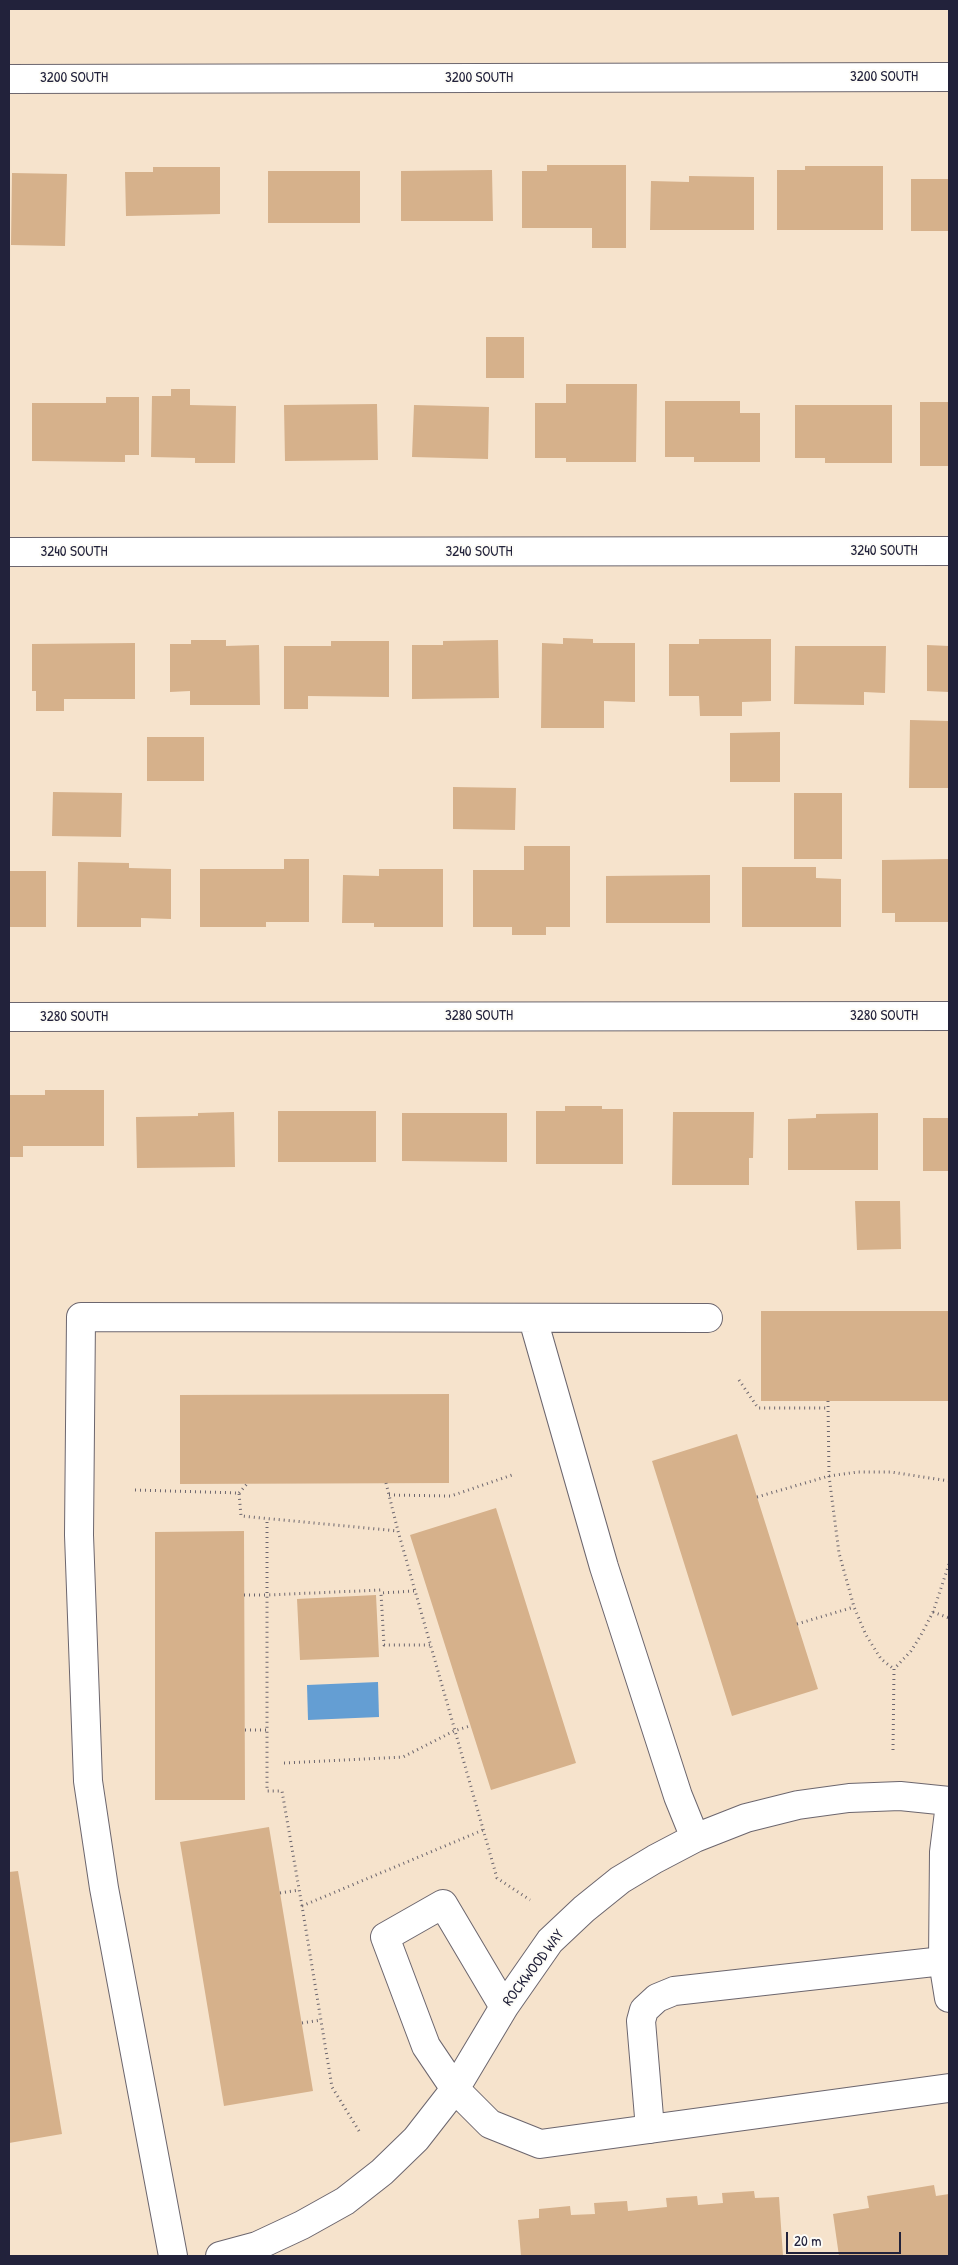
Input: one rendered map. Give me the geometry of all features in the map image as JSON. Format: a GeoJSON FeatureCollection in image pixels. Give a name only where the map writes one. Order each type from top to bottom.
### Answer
{"type":"FeatureCollection","features":[{"type":"Feature","properties":{"kind":"street","name":"3200 SOUTH"},"geometry":{"type":"LineString","coordinates":[[9,79],[949,77]]}},
{"type":"Feature","properties":{"kind":"street","name":"3240 SOUTH"},"geometry":{"type":"LineString","coordinates":[[9,552],[949,551]]}},
{"type":"Feature","properties":{"kind":"street","name":"3280 SOUTH"},"geometry":{"type":"LineString","coordinates":[[9,1017],[949,1016]]}},
{"type":"Feature","properties":{"kind":"street"},"geometry":{"type":"LineString","coordinates":[[173,2256],[104,1888],[88,1781],[79,1535],[81,1317],[708,1318]]}},
{"type":"Feature","properties":{"kind":"street"},"geometry":{"type":"LineString","coordinates":[[533,1319],[604,1567],[678,1796],[695,1838]]}},
{"type":"Feature","properties":{"kind":"street","name":"ROCKWOOD WAY"},"geometry":{"type":"LineString","coordinates":[[220,2256],[257,2251],[345,2201],[382,2172],[416,2140],[455,2090],[504,2007],[550,1941],[584,1909],[620,1880],[695,1838],[746,1818],[806,1804],[849,1798],[900,1796],[949,1801]]}},
{"type":"Feature","properties":{"kind":"street"},"geometry":{"type":"LineString","coordinates":[[949,1812],[944,1852],[943,1961],[949,1998]]}},
{"type":"Feature","properties":{"kind":"street"},"geometry":{"type":"LineString","coordinates":[[504,2007],[442,1904],[385,1938],[426,2046],[455,2090],[490,2124],[540,2144],[949,2088]]}},
{"type":"Feature","properties":{"kind":"street"},"geometry":{"type":"LineString","coordinates":[[650,2129],[641,2021],[644,2010],[657,1998],[674,1991],[943,1961]]}},
{"type":"Feature","properties":{"kind":"path"},"geometry":{"type":"LineString","coordinates":[[739,1380],[758,1408],[828,1408]]}},
{"type":"Feature","properties":{"kind":"path"},"geometry":{"type":"LineString","coordinates":[[828,1401],[829,1476],[839,1553],[854,1607],[871,1643],[881,1659],[894,1669]]}},
{"type":"Feature","properties":{"kind":"path"},"geometry":{"type":"LineString","coordinates":[[757,1497],[829,1476],[858,1472],[891,1472],[949,1481]]}},
{"type":"Feature","properties":{"kind":"path"},"geometry":{"type":"LineString","coordinates":[[389,1495],[451,1496],[512,1475]]}},
{"type":"Feature","properties":{"kind":"path"},"geometry":{"type":"LineString","coordinates":[[386,1483],[398,1532],[497,1878],[530,1900]]}},
{"type":"Feature","properties":{"kind":"path"},"geometry":{"type":"LineString","coordinates":[[247,1484],[240,1493],[241,1516],[398,1532]]}},
{"type":"Feature","properties":{"kind":"path"},"geometry":{"type":"LineString","coordinates":[[134,1490],[240,1493]]}},
{"type":"Feature","properties":{"kind":"path"},"geometry":{"type":"LineString","coordinates":[[267,1519],[267,1791],[282,1791],[302,1906]]}},
{"type":"Feature","properties":{"kind":"path"},"geometry":{"type":"LineString","coordinates":[[892,1750],[894,1669],[911,1651],[933,1612],[949,1564]]}},
{"type":"Feature","properties":{"kind":"path"},"geometry":{"type":"LineString","coordinates":[[244,1595],[381,1590],[384,1645],[430,1645]]}},
{"type":"Feature","properties":{"kind":"path"},"geometry":{"type":"LineString","coordinates":[[380,1593],[415,1591]]}},
{"type":"Feature","properties":{"kind":"path"},"geometry":{"type":"LineString","coordinates":[[797,1624],[854,1607]]}},
{"type":"Feature","properties":{"kind":"path"},"geometry":{"type":"LineString","coordinates":[[933,1612],[949,1618]]}},
{"type":"Feature","properties":{"kind":"path"},"geometry":{"type":"LineString","coordinates":[[284,1763],[404,1757],[454,1731],[470,1726]]}},
{"type":"Feature","properties":{"kind":"path"},"geometry":{"type":"LineString","coordinates":[[245,1730],[267,1730]]}},
{"type":"Feature","properties":{"kind":"path"},"geometry":{"type":"LineString","coordinates":[[280,1893],[300,1890]]}},
{"type":"Feature","properties":{"kind":"path"},"geometry":{"type":"LineString","coordinates":[[302,2023],[321,2020]]}},
{"type":"Feature","properties":{"kind":"water"},"geometry":{"type":"Polygon","coordinates":[[[378,1682],[379,1717],[308,1720],[307,1685],[378,1682]]]}},
{"type":"Feature","properties":{"kind":"building"},"geometry":{"type":"Polygon","coordinates":[[[547,165],[626,165],[626,248],[592,248],[592,228],[522,228],[522,171],[547,171],[547,165]]]}},
{"type":"Feature","properties":{"kind":"building"},"geometry":{"type":"Polygon","coordinates":[[[805,166],[883,166],[883,230],[777,230],[777,170],[805,170],[805,166]]]}},
{"type":"Feature","properties":{"kind":"building"},"geometry":{"type":"Polygon","coordinates":[[[153,167],[220,167],[220,214],[126,216],[125,172],[153,172],[153,167]]]}},
{"type":"Feature","properties":{"kind":"building"},"geometry":{"type":"Polygon","coordinates":[[[492,170],[493,221],[401,221],[401,171],[492,170]]]}},
{"type":"Feature","properties":{"kind":"building"},"geometry":{"type":"Polygon","coordinates":[[[268,171],[360,171],[360,223],[268,223],[268,171]]]}},
{"type":"Feature","properties":{"kind":"building"},"geometry":{"type":"Polygon","coordinates":[[[12,173],[67,174],[65,246],[11,245],[12,173]]]}},
{"type":"Feature","properties":{"kind":"building"},"geometry":{"type":"Polygon","coordinates":[[[689,176],[754,177],[754,230],[650,230],[651,181],[689,182],[689,176]]]}},
{"type":"Feature","properties":{"kind":"building"},"geometry":{"type":"Polygon","coordinates":[[[911,179],[949,179],[949,231],[911,231],[911,179]]]}},
{"type":"Feature","properties":{"kind":"building"},"geometry":{"type":"Polygon","coordinates":[[[486,337],[524,337],[524,378],[486,378],[486,337]]]}},
{"type":"Feature","properties":{"kind":"building"},"geometry":{"type":"Polygon","coordinates":[[[566,384],[637,384],[636,462],[566,462],[566,458],[535,458],[535,403],[566,403],[566,384]]]}},
{"type":"Feature","properties":{"kind":"building"},"geometry":{"type":"Polygon","coordinates":[[[171,389],[190,389],[190,405],[236,406],[235,463],[195,463],[195,458],[151,457],[152,396],[171,396],[171,389]]]}},
{"type":"Feature","properties":{"kind":"building"},"geometry":{"type":"Polygon","coordinates":[[[106,397],[139,397],[139,455],[125,455],[125,462],[32,461],[32,403],[106,403],[106,397]]]}},
{"type":"Feature","properties":{"kind":"building"},"geometry":{"type":"Polygon","coordinates":[[[665,401],[740,401],[740,413],[760,413],[760,462],[694,462],[694,457],[665,457],[665,401]]]}},
{"type":"Feature","properties":{"kind":"building"},"geometry":{"type":"Polygon","coordinates":[[[920,402],[949,402],[949,466],[920,466],[920,402]]]}},
{"type":"Feature","properties":{"kind":"building"},"geometry":{"type":"Polygon","coordinates":[[[377,404],[378,460],[285,461],[284,405],[377,404]]]}},
{"type":"Feature","properties":{"kind":"building"},"geometry":{"type":"Polygon","coordinates":[[[414,405],[489,407],[488,459],[412,457],[414,405]]]}},
{"type":"Feature","properties":{"kind":"building"},"geometry":{"type":"Polygon","coordinates":[[[795,405],[892,405],[892,463],[825,463],[825,458],[795,458],[795,405]]]}},
{"type":"Feature","properties":{"kind":"building"},"geometry":{"type":"Polygon","coordinates":[[[563,638],[593,639],[593,643],[635,643],[635,702],[604,701],[604,728],[541,728],[542,643],[563,644],[563,638]]]}},
{"type":"Feature","properties":{"kind":"building"},"geometry":{"type":"Polygon","coordinates":[[[699,639],[771,639],[771,701],[742,702],[742,716],[700,716],[699,696],[669,696],[669,644],[699,644],[699,639]]]}},
{"type":"Feature","properties":{"kind":"building"},"geometry":{"type":"Polygon","coordinates":[[[191,640],[226,640],[226,646],[259,645],[260,705],[190,705],[190,691],[170,692],[170,644],[191,644],[191,640]]]}},
{"type":"Feature","properties":{"kind":"building"},"geometry":{"type":"Polygon","coordinates":[[[498,640],[499,698],[412,699],[412,645],[443,645],[443,641],[498,640]]]}},
{"type":"Feature","properties":{"kind":"building"},"geometry":{"type":"Polygon","coordinates":[[[331,641],[389,641],[389,697],[308,696],[308,709],[284,709],[284,646],[331,646],[331,641]]]}},
{"type":"Feature","properties":{"kind":"building"},"geometry":{"type":"Polygon","coordinates":[[[135,643],[135,699],[64,699],[64,711],[36,711],[36,691],[32,691],[32,644],[135,643]]]}},
{"type":"Feature","properties":{"kind":"building"},"geometry":{"type":"Polygon","coordinates":[[[927,645],[949,646],[949,692],[927,691],[927,645]]]}},
{"type":"Feature","properties":{"kind":"building"},"geometry":{"type":"Polygon","coordinates":[[[795,646],[886,646],[885,693],[864,692],[864,705],[794,704],[795,646]]]}},
{"type":"Feature","properties":{"kind":"building"},"geometry":{"type":"Polygon","coordinates":[[[910,720],[949,721],[949,788],[909,788],[910,720]]]}},
{"type":"Feature","properties":{"kind":"building"},"geometry":{"type":"Polygon","coordinates":[[[780,732],[780,782],[730,782],[730,733],[780,732]]]}},
{"type":"Feature","properties":{"kind":"building"},"geometry":{"type":"Polygon","coordinates":[[[147,737],[204,737],[204,781],[147,781],[147,737]]]}},
{"type":"Feature","properties":{"kind":"building"},"geometry":{"type":"Polygon","coordinates":[[[453,787],[516,788],[515,830],[453,829],[453,787]]]}},
{"type":"Feature","properties":{"kind":"building"},"geometry":{"type":"Polygon","coordinates":[[[53,792],[122,793],[121,837],[52,836],[53,792]]]}},
{"type":"Feature","properties":{"kind":"building"},"geometry":{"type":"Polygon","coordinates":[[[794,793],[842,793],[842,859],[794,859],[794,793]]]}},
{"type":"Feature","properties":{"kind":"building"},"geometry":{"type":"Polygon","coordinates":[[[524,846],[570,846],[570,927],[546,927],[546,935],[512,935],[512,927],[473,927],[473,870],[524,870],[524,846]]]}},
{"type":"Feature","properties":{"kind":"building"},"geometry":{"type":"Polygon","coordinates":[[[284,859],[309,859],[309,922],[266,922],[266,927],[200,927],[200,869],[284,869],[284,859]]]}},
{"type":"Feature","properties":{"kind":"building"},"geometry":{"type":"Polygon","coordinates":[[[949,859],[949,922],[895,922],[895,913],[882,913],[882,860],[949,859]]]}},
{"type":"Feature","properties":{"kind":"building"},"geometry":{"type":"Polygon","coordinates":[[[78,862],[129,863],[129,868],[171,869],[171,919],[141,918],[141,927],[77,927],[78,862]]]}},
{"type":"Feature","properties":{"kind":"building"},"geometry":{"type":"Polygon","coordinates":[[[742,867],[816,867],[816,878],[841,879],[841,927],[742,927],[742,867]]]}},
{"type":"Feature","properties":{"kind":"building"},"geometry":{"type":"Polygon","coordinates":[[[379,869],[443,869],[443,927],[374,927],[374,923],[342,923],[343,875],[379,876],[379,869]]]}},
{"type":"Feature","properties":{"kind":"building"},"geometry":{"type":"Polygon","coordinates":[[[9,871],[46,871],[46,927],[9,927],[9,871]]]}},
{"type":"Feature","properties":{"kind":"building"},"geometry":{"type":"Polygon","coordinates":[[[710,875],[710,923],[606,923],[606,876],[710,875]]]}},
{"type":"Feature","properties":{"kind":"building"},"geometry":{"type":"Polygon","coordinates":[[[45,1090],[104,1090],[104,1146],[23,1146],[23,1157],[9,1157],[9,1095],[45,1095],[45,1090]]]}},
{"type":"Feature","properties":{"kind":"building"},"geometry":{"type":"Polygon","coordinates":[[[565,1106],[602,1106],[602,1109],[623,1109],[623,1164],[536,1164],[536,1111],[565,1111],[565,1106]]]}},
{"type":"Feature","properties":{"kind":"building"},"geometry":{"type":"Polygon","coordinates":[[[278,1111],[376,1111],[376,1162],[278,1162],[278,1111]]]}},
{"type":"Feature","properties":{"kind":"building"},"geometry":{"type":"Polygon","coordinates":[[[234,1112],[235,1167],[137,1168],[136,1117],[198,1116],[198,1113],[234,1112]]]}},
{"type":"Feature","properties":{"kind":"building"},"geometry":{"type":"Polygon","coordinates":[[[673,1112],[754,1112],[753,1158],[749,1158],[749,1185],[672,1185],[673,1112]]]}},
{"type":"Feature","properties":{"kind":"building"},"geometry":{"type":"Polygon","coordinates":[[[402,1113],[507,1113],[507,1162],[402,1161],[402,1113]]]}},
{"type":"Feature","properties":{"kind":"building"},"geometry":{"type":"Polygon","coordinates":[[[878,1113],[878,1170],[788,1170],[788,1119],[816,1118],[816,1114],[878,1113]]]}},
{"type":"Feature","properties":{"kind":"building"},"geometry":{"type":"Polygon","coordinates":[[[923,1118],[949,1118],[949,1171],[923,1171],[923,1118]]]}},
{"type":"Feature","properties":{"kind":"building"},"geometry":{"type":"Polygon","coordinates":[[[855,1201],[900,1201],[901,1249],[857,1250],[855,1201]]]}},
{"type":"Feature","properties":{"kind":"building"},"geometry":{"type":"Polygon","coordinates":[[[761,1311],[949,1311],[949,1401],[761,1401],[761,1311]]]}},
{"type":"Feature","properties":{"kind":"building"},"geometry":{"type":"Polygon","coordinates":[[[449,1394],[449,1483],[180,1484],[180,1395],[449,1394]]]}},
{"type":"Feature","properties":{"kind":"building"},"geometry":{"type":"Polygon","coordinates":[[[737,1434],[818,1689],[732,1716],[652,1461],[737,1434]]]}},
{"type":"Feature","properties":{"kind":"building"},"geometry":{"type":"Polygon","coordinates":[[[496,1508],[576,1763],[491,1790],[410,1535],[496,1508]]]}},
{"type":"Feature","properties":{"kind":"building"},"geometry":{"type":"Polygon","coordinates":[[[244,1531],[245,1800],[155,1800],[155,1532],[244,1531]]]}},
{"type":"Feature","properties":{"kind":"building"},"geometry":{"type":"Polygon","coordinates":[[[376,1595],[379,1657],[300,1660],[297,1599],[376,1595]]]}},
{"type":"Feature","properties":{"kind":"building"},"geometry":{"type":"Polygon","coordinates":[[[269,1827],[313,2091],[224,2106],[180,1842],[269,1827]]]}},
{"type":"Feature","properties":{"kind":"building"},"geometry":{"type":"Polygon","coordinates":[[[18,1871],[62,2134],[9,2143],[9,1872],[18,1871]]]}},
{"type":"Feature","properties":{"kind":"building"},"geometry":{"type":"Polygon","coordinates":[[[934,2185],[936,2196],[949,2194],[949,2256],[839,2256],[833,2214],[869,2208],[867,2196],[934,2185]]]}},
{"type":"Feature","properties":{"kind":"building"},"geometry":{"type":"Polygon","coordinates":[[[754,2191],[755,2198],[779,2197],[783,2256],[521,2256],[518,2220],[539,2218],[539,2209],[570,2206],[571,2215],[595,2214],[594,2203],[627,2201],[628,2211],[667,2207],[666,2198],[697,2196],[698,2205],[723,2203],[722,2193],[754,2191]]]}}]}
